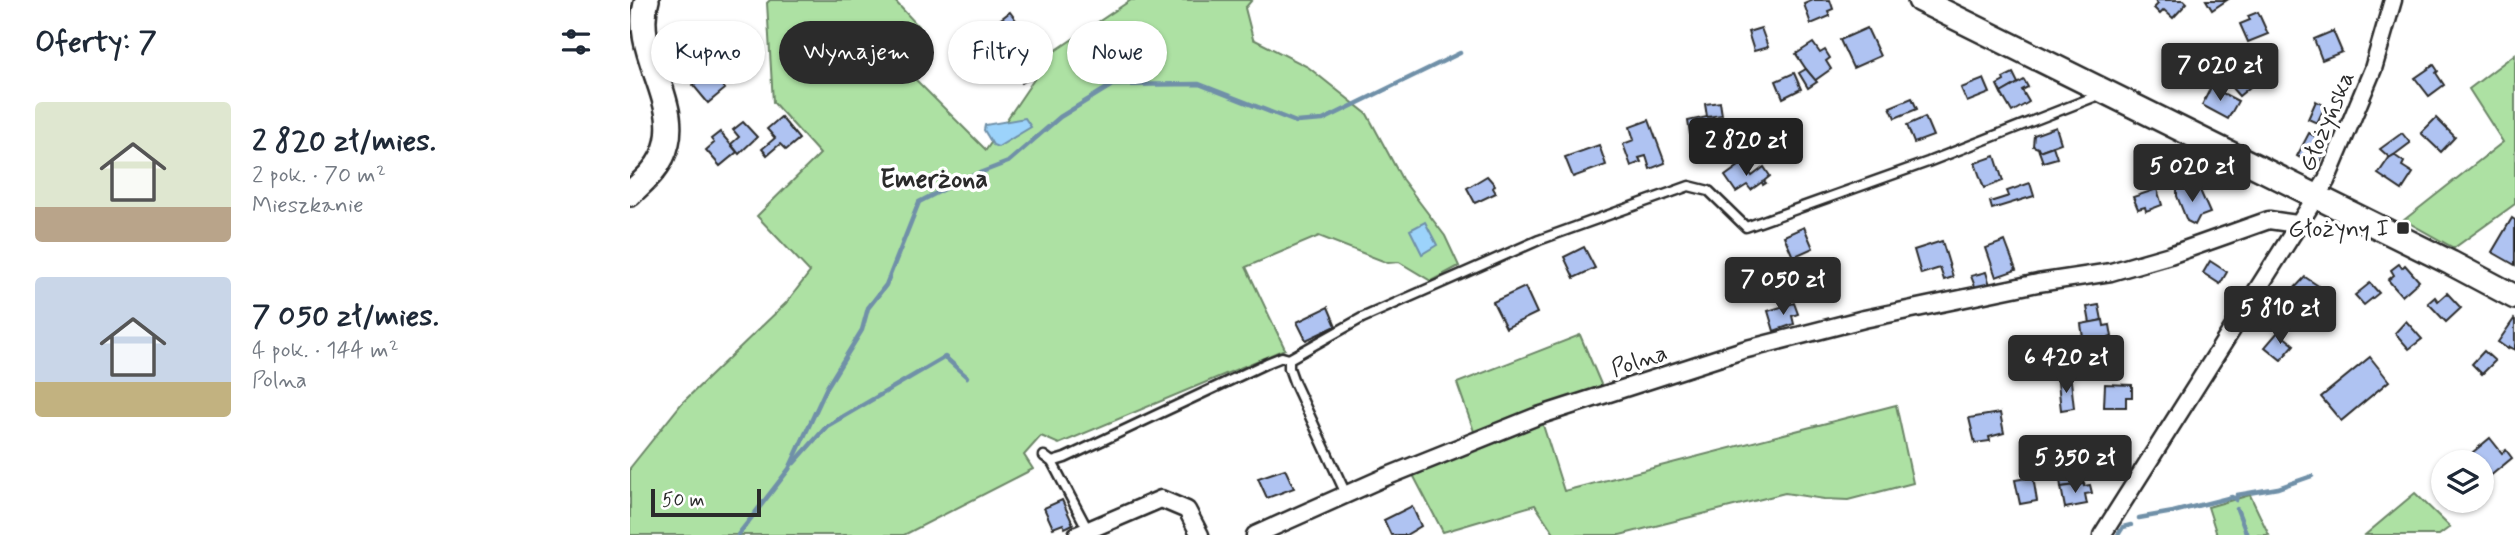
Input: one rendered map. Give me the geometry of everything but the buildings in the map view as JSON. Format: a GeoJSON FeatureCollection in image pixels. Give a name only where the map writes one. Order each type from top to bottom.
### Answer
{"type":"FeatureCollection","features":[{"type":"Feature","properties":{"kind":"street"},"geometry":{"type":"LineString","coordinates":[[630,194],[653,172],[663,156],[668,138],[664,103],[645,53],[641,30],[647,0]]}},
{"type":"Feature","properties":{"kind":"street"},"geometry":{"type":"LineString","coordinates":[[1920,0],[2515,297]]}},
{"type":"Feature","properties":{"kind":"street","name":"Głożyńska"},"geometry":{"type":"LineString","coordinates":[[2102,535],[2317,197],[2332,169],[2373,69],[2393,0]]}},
{"type":"Feature","properties":{"kind":"street","name":"Polna"},"geometry":{"type":"LineString","coordinates":[[1255,535],[1535,418],[1743,350],[1864,319],[2038,283],[2110,272],[2170,255],[2269,220],[2297,225]]}},
{"type":"Feature","properties":{"kind":"street"},"geometry":{"type":"LineString","coordinates":[[1082,532],[1161,499],[1186,510],[1200,535]]}},
{"type":"Feature","properties":{"kind":"lane"},"geometry":{"type":"LineString","coordinates":[[1052,462],[1267,363],[1282,357],[1289,359],[1362,318],[1539,240],[1689,186],[1709,191],[1746,227],[1903,171],[2105,93]]}},
{"type":"Feature","properties":{"kind":"lane"},"geometry":{"type":"LineString","coordinates":[[1289,359],[1294,382],[1346,495]]}},
{"type":"Feature","properties":{"kind":"lane"},"geometry":{"type":"LineString","coordinates":[[1044,456],[1052,462],[1082,532]]}},
{"type":"Feature","properties":{"kind":"green space"},"geometry":{"type":"Polygon","coordinates":[[[770,0],[894,0],[914,21],[779,21],[779,84],[920,84],[986,150],[1031,84],[1053,84],[1053,52],[1067,43],[1067,84],[1167,84],[1167,21],[1100,21],[1131,0],[1252,0],[1245,8],[1253,39],[1308,67],[1367,114],[1402,179],[1445,236],[1459,266],[1431,281],[1399,262],[1388,263],[1319,236],[1246,267],[1285,349],[1059,444],[1041,436],[1024,455],[1033,469],[904,535],[630,535],[630,468],[682,403],[786,303],[810,272],[757,216],[820,154],[773,102],[767,3],[770,0]]]}},
{"type":"Feature","properties":{"kind":"green space"},"geometry":{"type":"Polygon","coordinates":[[[2515,54],[2515,204],[2454,248],[2404,220],[2503,142],[2469,89],[2515,54]]]}},
{"type":"Feature","properties":{"kind":"green space"},"geometry":{"type":"Polygon","coordinates":[[[1580,335],[1603,389],[1476,437],[1457,383],[1580,335]]]}},
{"type":"Feature","properties":{"kind":"green space"},"geometry":{"type":"Polygon","coordinates":[[[1896,405],[1913,483],[1848,500],[1785,493],[1620,535],[1555,535],[1535,505],[1443,532],[1411,471],[1542,422],[1564,491],[1896,405]]]}},
{"type":"Feature","properties":{"kind":"green space"},"geometry":{"type":"Polygon","coordinates":[[[2415,493],[2431,509],[2431,513],[2436,513],[2450,527],[2439,535],[2365,535],[2415,493]]]}},
{"type":"Feature","properties":{"kind":"green space"},"geometry":{"type":"Polygon","coordinates":[[[2250,495],[2269,535],[2217,535],[2208,507],[2250,495]]]}},
{"type":"Feature","properties":{"kind":"water"},"geometry":{"type":"Polygon","coordinates":[[[1025,118],[1031,127],[998,147],[993,145],[984,130],[985,125],[1025,118]]]}},
{"type":"Feature","properties":{"kind":"water"},"geometry":{"type":"Polygon","coordinates":[[[1425,222],[1437,245],[1422,254],[1410,230],[1425,222]]]}},
{"type":"Feature","properties":{"kind":"waterway"},"geometry":{"type":"LineString","coordinates":[[738,535],[789,469],[827,387],[862,330],[868,308],[886,285],[919,202],[964,179],[1008,162],[1060,117],[1112,85],[1199,84],[1296,122],[1323,120],[1460,53]]}},
{"type":"Feature","properties":{"kind":"waterway"},"geometry":{"type":"LineString","coordinates":[[794,463],[827,426],[945,357],[967,377]]}},
{"type":"Feature","properties":{"kind":"waterway"},"geometry":{"type":"LineString","coordinates":[[2139,518],[2232,497],[2236,500],[2237,495],[2278,488],[2312,476]]}},
{"type":"Feature","properties":{"kind":"waterway"},"geometry":{"type":"LineString","coordinates":[[2237,509],[2247,535]]}},
{"type":"Feature","properties":{"kind":"waterway"},"geometry":{"type":"LineString","coordinates":[[2118,535],[2123,527],[2131,525]]}},
{"type":"Feature","properties":{"kind":"place","name":"Głożyny I"},"geometry":{"type":"Point","coordinates":[2403,228]}},
{"type":"Feature","properties":{"kind":"district","name":"Emerżona"},"geometry":{"type":"Point","coordinates":[934,178]}}]}
